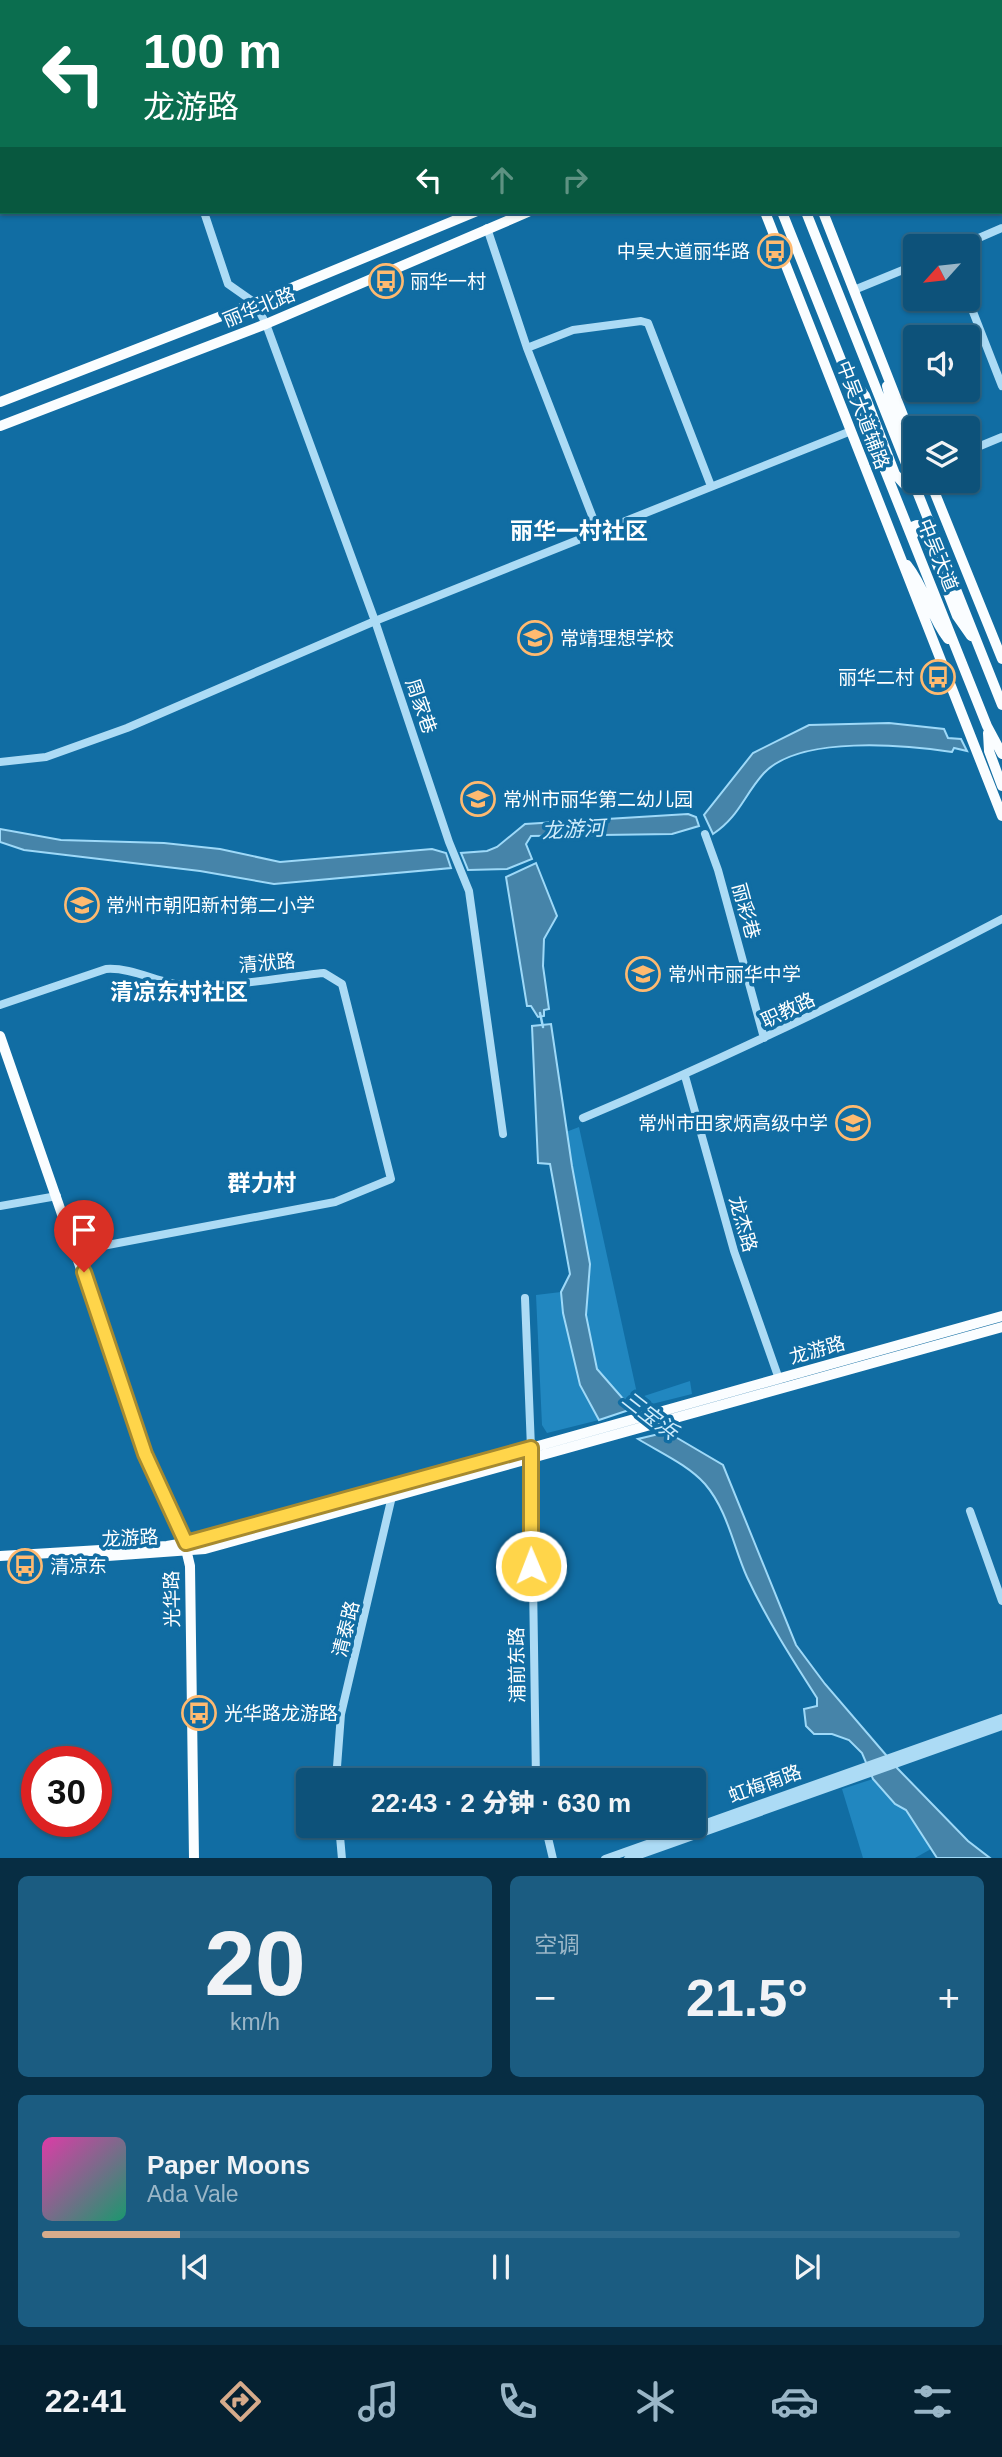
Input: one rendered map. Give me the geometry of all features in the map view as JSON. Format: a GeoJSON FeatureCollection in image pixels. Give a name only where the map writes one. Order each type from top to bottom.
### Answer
{"type":"FeatureCollection","features":[{"type":"Feature","properties":{"kind":"main road","name":"丽华北路"},"geometry":{"type":"LineString","coordinates":[[0,402],[255,303],[470,214]]}},
{"type":"Feature","properties":{"kind":"main road","name":"丽华北路"},"geometry":{"type":"LineString","coordinates":[[0,426],[265,324],[523,214]]}},
{"type":"Feature","properties":{"kind":"main road","name":"中吴大道辅路"},"geometry":{"type":"LineString","coordinates":[[766,214],[1002,816]]}},
{"type":"Feature","properties":{"kind":"main road"},"geometry":{"type":"LineString","coordinates":[[776,214],[791,235]]}},
{"type":"Feature","properties":{"kind":"main road","name":"中吴大道"},"geometry":{"type":"LineString","coordinates":[[783,214],[987,726],[1002,754]]}},
{"type":"Feature","properties":{"kind":"main road","name":"中吴大道"},"geometry":{"type":"LineString","coordinates":[[807,214],[903,456]]}},
{"type":"Feature","properties":{"kind":"main road","name":"中吴大道辅路"},"geometry":{"type":"LineString","coordinates":[[824,214],[903,416]]}},
{"type":"Feature","properties":{"kind":"main road"},"geometry":{"type":"LineString","coordinates":[[821,248],[853,288]]}},
{"type":"Feature","properties":{"kind":"main road"},"geometry":{"type":"LineString","coordinates":[[831,335],[839,402]]}},
{"type":"Feature","properties":{"kind":"main road"},"geometry":{"type":"LineString","coordinates":[[839,355],[864,397],[895,474],[903,483]]}},
{"type":"Feature","properties":{"kind":"main road"},"geometry":{"type":"LineString","coordinates":[[886,373],[888,399],[898,425],[899,447]]}},
{"type":"Feature","properties":{"kind":"main road","name":"中吴大道"},"geometry":{"type":"LineString","coordinates":[[918,493],[1002,705]]}},
{"type":"Feature","properties":{"kind":"main road"},"geometry":{"type":"LineString","coordinates":[[935,493],[1000,654]]}},
{"type":"Feature","properties":{"kind":"main road"},"geometry":{"type":"LineString","coordinates":[[914,541],[912,527],[917,525],[926,536],[957,616],[983,652]]}},
{"type":"Feature","properties":{"kind":"main road"},"geometry":{"type":"LineString","coordinates":[[901,558],[921,583],[939,628],[957,651]]}},
{"type":"Feature","properties":{"kind":"main road"},"geometry":{"type":"LineString","coordinates":[[946,562],[965,591],[977,624],[1000,654]]}},
{"type":"Feature","properties":{"kind":"main road"},"geometry":{"type":"LineString","coordinates":[[987,726],[989,751],[1002,786]]}},
{"type":"Feature","properties":{"kind":"main road","name":"光华路"},"geometry":{"type":"LineString","coordinates":[[0,1035],[145,1454],[187,1548],[194,1858]]}},
{"type":"Feature","properties":{"kind":"main road","name":"龙游路"},"geometry":{"type":"LineString","coordinates":[[530,1454],[614,1426],[1002,1315]]}},
{"type":"Feature","properties":{"kind":"main road","name":"龙游路"},"geometry":{"type":"LineString","coordinates":[[0,1563],[187,1548],[530,1454],[652,1426],[1002,1327]]}},
{"type":"Feature","properties":{"kind":"main road","name":"龙游路"},"geometry":{"type":"LineString","coordinates":[[0,1556],[187,1548]]}},
{"type":"Feature","properties":{"kind":"street"},"geometry":{"type":"LineString","coordinates":[[205,214],[228,284],[255,303]]}},
{"type":"Feature","properties":{"kind":"street"},"geometry":{"type":"LineString","coordinates":[[487,228],[527,348],[598,531]]}},
{"type":"Feature","properties":{"kind":"street"},"geometry":{"type":"LineString","coordinates":[[980,238],[1002,228]]}},
{"type":"Feature","properties":{"kind":"street"},"geometry":{"type":"LineString","coordinates":[[853,288],[903,269]]}},
{"type":"Feature","properties":{"kind":"street","name":"周家巷"},"geometry":{"type":"LineString","coordinates":[[255,303],[375,621],[449,842],[469,891],[503,1134]]}},
{"type":"Feature","properties":{"kind":"street"},"geometry":{"type":"LineString","coordinates":[[973,312],[1002,386]]}},
{"type":"Feature","properties":{"kind":"street"},"geometry":{"type":"LineString","coordinates":[[527,348],[573,330],[641,321],[648,323],[712,486]]}},
{"type":"Feature","properties":{"kind":"street"},"geometry":{"type":"LineString","coordinates":[[0,762],[47,757],[127,728],[375,621],[851,431]]}},
{"type":"Feature","properties":{"kind":"street"},"geometry":{"type":"LineString","coordinates":[[980,446],[1002,437]]}},
{"type":"Feature","properties":{"kind":"street","name":"丽彩巷"},"geometry":{"type":"LineString","coordinates":[[705,834],[718,870],[764,1038]]}},
{"type":"Feature","properties":{"kind":"street","name":"职教路"},"geometry":{"type":"LineString","coordinates":[[583,1118],[685,1076],[857,995],[1002,919]]}},
{"type":"Feature","properties":{"kind":"street","name":"清洑路"},"geometry":{"type":"LineString","coordinates":[[0,1005],[106,969],[119,968],[149,978],[190,986],[324,973],[342,984],[391,1179],[335,1202],[76,1251]]}},
{"type":"Feature","properties":{"kind":"street","name":"龙杰路"},"geometry":{"type":"LineString","coordinates":[[685,1076],[734,1251],[779,1379]]}},
{"type":"Feature","properties":{"kind":"street"},"geometry":{"type":"LineString","coordinates":[[0,1206],[57,1196]]}},
{"type":"Feature","properties":{"kind":"street","name":"浦前东路"},"geometry":{"type":"LineString","coordinates":[[525,1298],[536,1768]]}},
{"type":"Feature","properties":{"kind":"street","name":"清泰路"},"geometry":{"type":"LineString","coordinates":[[337,1768],[341,1714],[393,1492]]}},
{"type":"Feature","properties":{"kind":"street"},"geometry":{"type":"LineString","coordinates":[[970,1511],[1002,1601]]}},
{"type":"Feature","properties":{"kind":"street","name":"虹梅南路"},"geometry":{"type":"LineString","coordinates":[[605,1858],[1002,1718]]}},
{"type":"Feature","properties":{"kind":"street","name":"虹梅南路"},"geometry":{"type":"LineString","coordinates":[[628,1858],[1002,1726]]}},
{"type":"Feature","properties":{"kind":"street"},"geometry":{"type":"LineString","coordinates":[[340,1838],[342,1858]]}},
{"type":"Feature","properties":{"kind":"street"},"geometry":{"type":"LineString","coordinates":[[548,1838],[552,1858]]}},
{"type":"Feature","properties":{"kind":"shaded area"},"geometry":{"type":"Polygon","coordinates":[[[579,1127],[638,1398],[690,1381],[692,1394],[632,1409],[597,1369],[586,1315],[590,1264],[566,1132],[579,1127]]]}},
{"type":"Feature","properties":{"kind":"shaded area"},"geometry":{"type":"Polygon","coordinates":[[[561,1292],[580,1385],[599,1420],[547,1433],[542,1425],[536,1295],[561,1292]]]}},
{"type":"Feature","properties":{"kind":"shaded area"},"geometry":{"type":"Polygon","coordinates":[[[873,1779],[895,1804],[906,1810],[931,1849],[915,1858],[863,1858],[842,1789],[873,1779]]]}},
{"type":"Feature","properties":{"kind":"water"},"geometry":{"type":"Polygon","coordinates":[[[889,723],[944,729],[948,738],[961,739],[967,751],[954,748],[952,752],[908,747],[854,746],[802,753],[780,761],[764,773],[735,813],[713,834],[704,815],[753,753],[809,725],[889,723]]]}},
{"type":"Feature","properties":{"kind":"water","name":"龙游河"},"geometry":{"type":"Polygon","coordinates":[[[688,814],[696,817],[699,826],[672,834],[531,836],[526,844],[532,859],[507,869],[468,870],[461,853],[487,851],[497,847],[525,824],[688,814]]]}},
{"type":"Feature","properties":{"kind":"water"},"geometry":{"type":"Polygon","coordinates":[[[0,829],[61,840],[164,843],[220,849],[280,862],[432,849],[446,853],[451,868],[274,884],[200,871],[24,850],[0,842],[0,829]]]}},
{"type":"Feature","properties":{"kind":"water"},"geometry":{"type":"Polygon","coordinates":[[[536,863],[557,916],[544,939],[543,966],[549,1009],[544,1010],[544,1016],[538,1017],[531,1006],[527,1006],[506,877],[536,863]]]}},
{"type":"Feature","properties":{"kind":"water"},"geometry":{"type":"Polygon","coordinates":[[[551,1024],[590,1264],[586,1315],[597,1369],[632,1409],[599,1420],[580,1385],[563,1313],[561,1292],[570,1274],[550,1164],[538,1163],[532,1026],[551,1024]]]}},
{"type":"Feature","properties":{"kind":"water"},"geometry":{"type":"Polygon","coordinates":[[[667,1432],[723,1465],[796,1645],[825,1684],[898,1769],[968,1841],[990,1858],[937,1858],[906,1810],[895,1804],[873,1779],[862,1753],[849,1740],[832,1734],[814,1734],[806,1726],[804,1709],[817,1706],[817,1698],[755,1593],[713,1494],[691,1471],[638,1439],[667,1432]]]}},
{"type":"Feature","properties":{"kind":"waterway","name":"三宝浜"},"geometry":{"type":"LineString","coordinates":[[540,1013],[543,1027]]}},
{"type":"Feature","properties":{"kind":"place","name":"中吴大道丽华路"},"geometry":{"type":"Point","coordinates":[775,251]}},
{"type":"Feature","properties":{"kind":"place","name":"丽华一村"},"geometry":{"type":"Point","coordinates":[386,281]}},
{"type":"Feature","properties":{"kind":"place","name":"常靖理想学校"},"geometry":{"type":"Point","coordinates":[535,638]}},
{"type":"Feature","properties":{"kind":"place","name":"丽华二村"},"geometry":{"type":"Point","coordinates":[938,677]}},
{"type":"Feature","properties":{"kind":"place","name":"常州市丽华第二幼儿园"},"geometry":{"type":"Point","coordinates":[478,799]}},
{"type":"Feature","properties":{"kind":"place","name":"常州市朝阳新村第二小学"},"geometry":{"type":"Point","coordinates":[82,905]}},
{"type":"Feature","properties":{"kind":"place","name":"常州市丽华中学"},"geometry":{"type":"Point","coordinates":[643,974]}},
{"type":"Feature","properties":{"kind":"place","name":"常州市田家炳高级中学"},"geometry":{"type":"Point","coordinates":[853,1123]}},
{"type":"Feature","properties":{"kind":"place","name":"清凉东"},"geometry":{"type":"Point","coordinates":[25,1566]}},
{"type":"Feature","properties":{"kind":"place","name":"光华路龙游路"},"geometry":{"type":"Point","coordinates":[199,1713]}},
{"type":"Feature","properties":{"kind":"district","name":"丽华一村社区"},"geometry":{"type":"Point","coordinates":[579,531]}},
{"type":"Feature","properties":{"kind":"district","name":"清凉东村社区"},"geometry":{"type":"Point","coordinates":[179,992]}},
{"type":"Feature","properties":{"kind":"district","name":"群力村"},"geometry":{"type":"Point","coordinates":[262,1183]}},
{"type":"Feature","properties":{"kind":"route"},"geometry":{"type":"LineString","coordinates":[[84,1272],[145,1454],[186,1543],[531,1448],[531,1566]]}}]}
